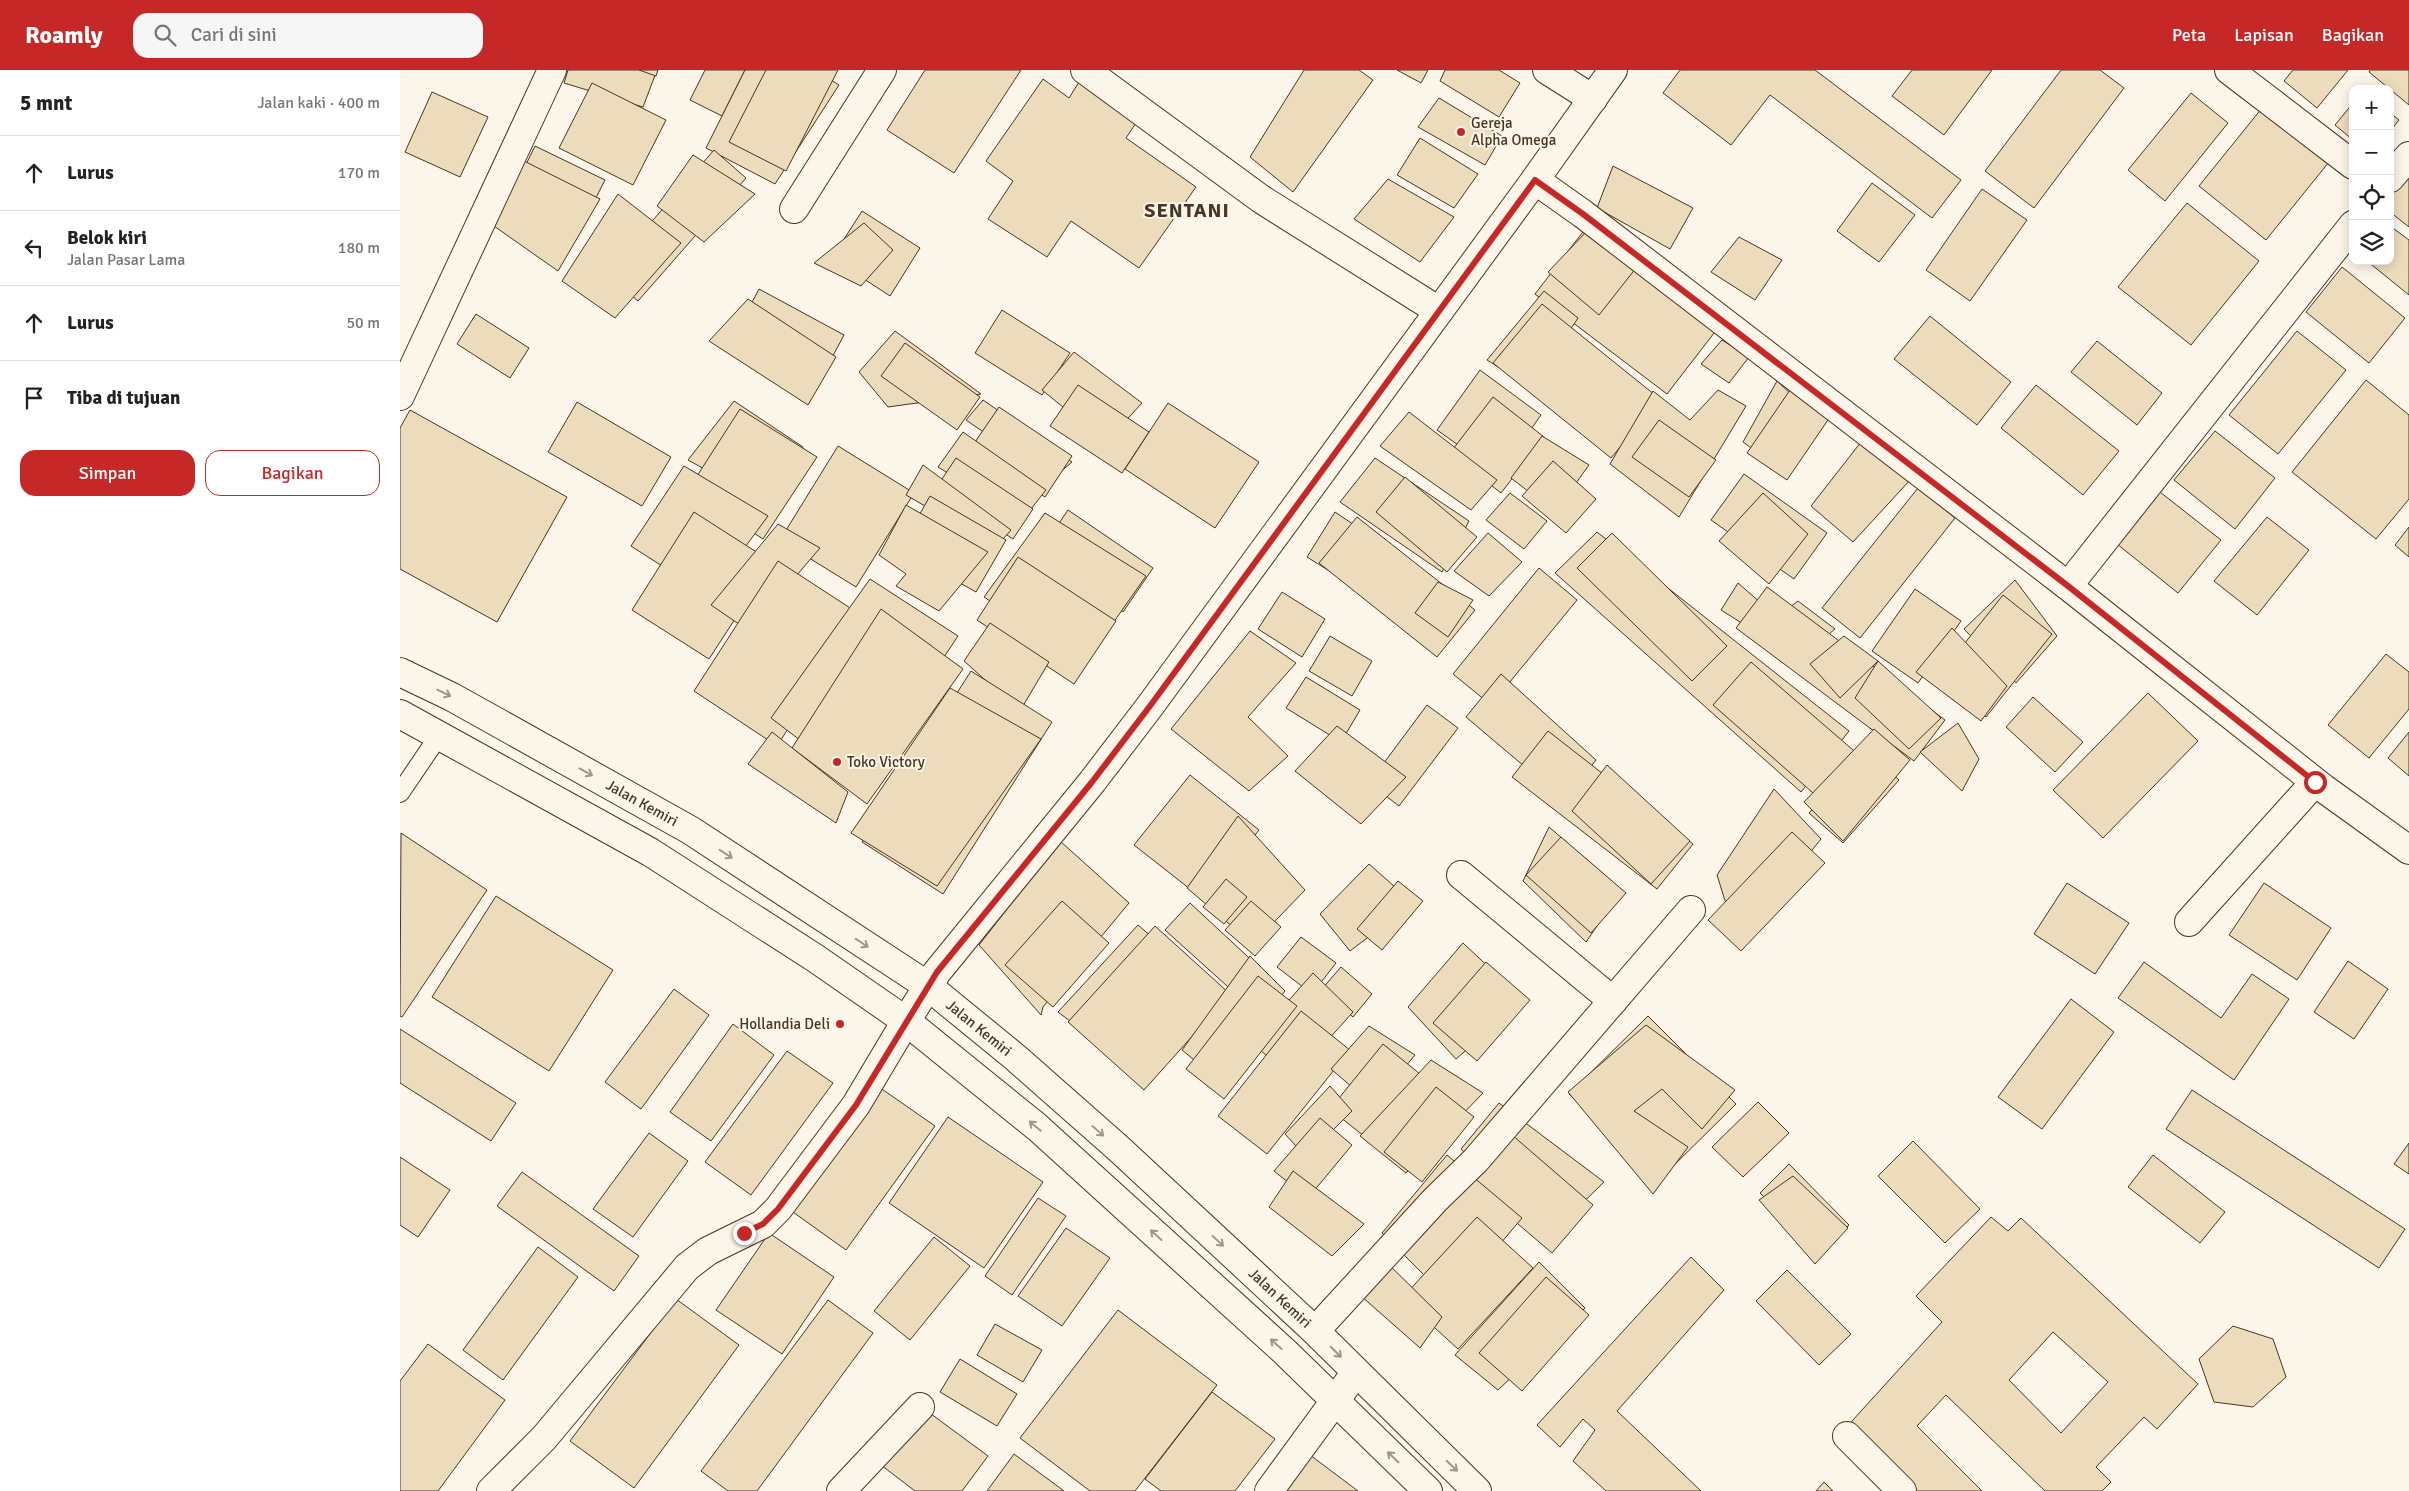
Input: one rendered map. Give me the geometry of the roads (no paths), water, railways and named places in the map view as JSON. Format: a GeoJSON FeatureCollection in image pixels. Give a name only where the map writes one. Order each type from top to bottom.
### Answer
{"type":"FeatureCollection","features":[{"type":"Feature","properties":{"kind":"main road"},"geometry":{"type":"LineString","coordinates":[[400,396],[552,70]]}},
{"type":"Feature","properties":{"kind":"main road"},"geometry":{"type":"LineString","coordinates":[[794,209],[882,70]]}},
{"type":"Feature","properties":{"kind":"main road"},"geometry":{"type":"LineString","coordinates":[[1085,70],[1261,199],[1365,262],[1439,311]]}},
{"type":"Feature","properties":{"kind":"main road"},"geometry":{"type":"LineString","coordinates":[[1547,70],[1593,99]]}},
{"type":"Feature","properties":{"kind":"main road"},"geometry":{"type":"LineString","coordinates":[[491,1491],[544,1438],[687,1267],[708,1251],[763,1224],[778,1209],[856,1105],[937,972],[1080,796],[1150,706],[1535,180],[1613,70]]}},
{"type":"Feature","properties":{"kind":"main road"},"geometry":{"type":"LineString","coordinates":[[2229,70],[2349,163]]}},
{"type":"Feature","properties":{"kind":"main road"},"geometry":{"type":"LineString","coordinates":[[2393,175],[2409,156]]}},
{"type":"Feature","properties":{"kind":"main road"},"geometry":{"type":"LineString","coordinates":[[1535,180],[1583,214],[2068,586],[2315,782],[2409,850]]}},
{"type":"Feature","properties":{"kind":"main road"},"geometry":{"type":"LineString","coordinates":[[2068,586],[2349,230]]}},
{"type":"Feature","properties":{"kind":"main road","name":"Jalan Kemiri"},"geometry":{"type":"LineString","coordinates":[[400,672],[452,697],[690,830],[928,986],[1016,1058],[1118,1148],[1315,1331],[1477,1491]]}},
{"type":"Feature","properties":{"kind":"main road"},"geometry":{"type":"LineString","coordinates":[[400,714],[440,734],[650,852],[814,958],[906,1021],[1037,1127],[1284,1351],[1428,1491]]}},
{"type":"Feature","properties":{"kind":"main road"},"geometry":{"type":"LineString","coordinates":[[2189,922],[2315,782]]}},
{"type":"Feature","properties":{"kind":"main road"},"geometry":{"type":"LineString","coordinates":[[1460,876],[1613,1001]]}},
{"type":"Feature","properties":{"kind":"main road"},"geometry":{"type":"LineString","coordinates":[[1315,1331],[1435,1200],[1476,1160],[1691,910]]}},
{"type":"Feature","properties":{"kind":"main road"},"geometry":{"type":"LineString","coordinates":[[1269,1491],[1356,1372]]}},
{"type":"Feature","properties":{"kind":"main road"},"geometry":{"type":"LineString","coordinates":[[841,1491],[920,1407]]}},
{"type":"Feature","properties":{"kind":"main road"},"geometry":{"type":"LineString","coordinates":[[1847,1436],[1902,1491]]}},
{"type":"Feature","properties":{"kind":"lane"},"geometry":{"type":"LineString","coordinates":[[400,793],[440,734]]}},
{"type":"Feature","properties":{"kind":"place","name":"Gereja Alpha Omega"},"geometry":{"type":"Point","coordinates":[1461,132]}},
{"type":"Feature","properties":{"kind":"place","name":"Toko Victory"},"geometry":{"type":"Point","coordinates":[837,762]}},
{"type":"Feature","properties":{"kind":"place","name":"Hollandia Deli"},"geometry":{"type":"Point","coordinates":[840,1024]}},
{"type":"Feature","properties":{"kind":"district","name":"SENTANI"},"geometry":{"type":"Point","coordinates":[1187,210]}}]}
